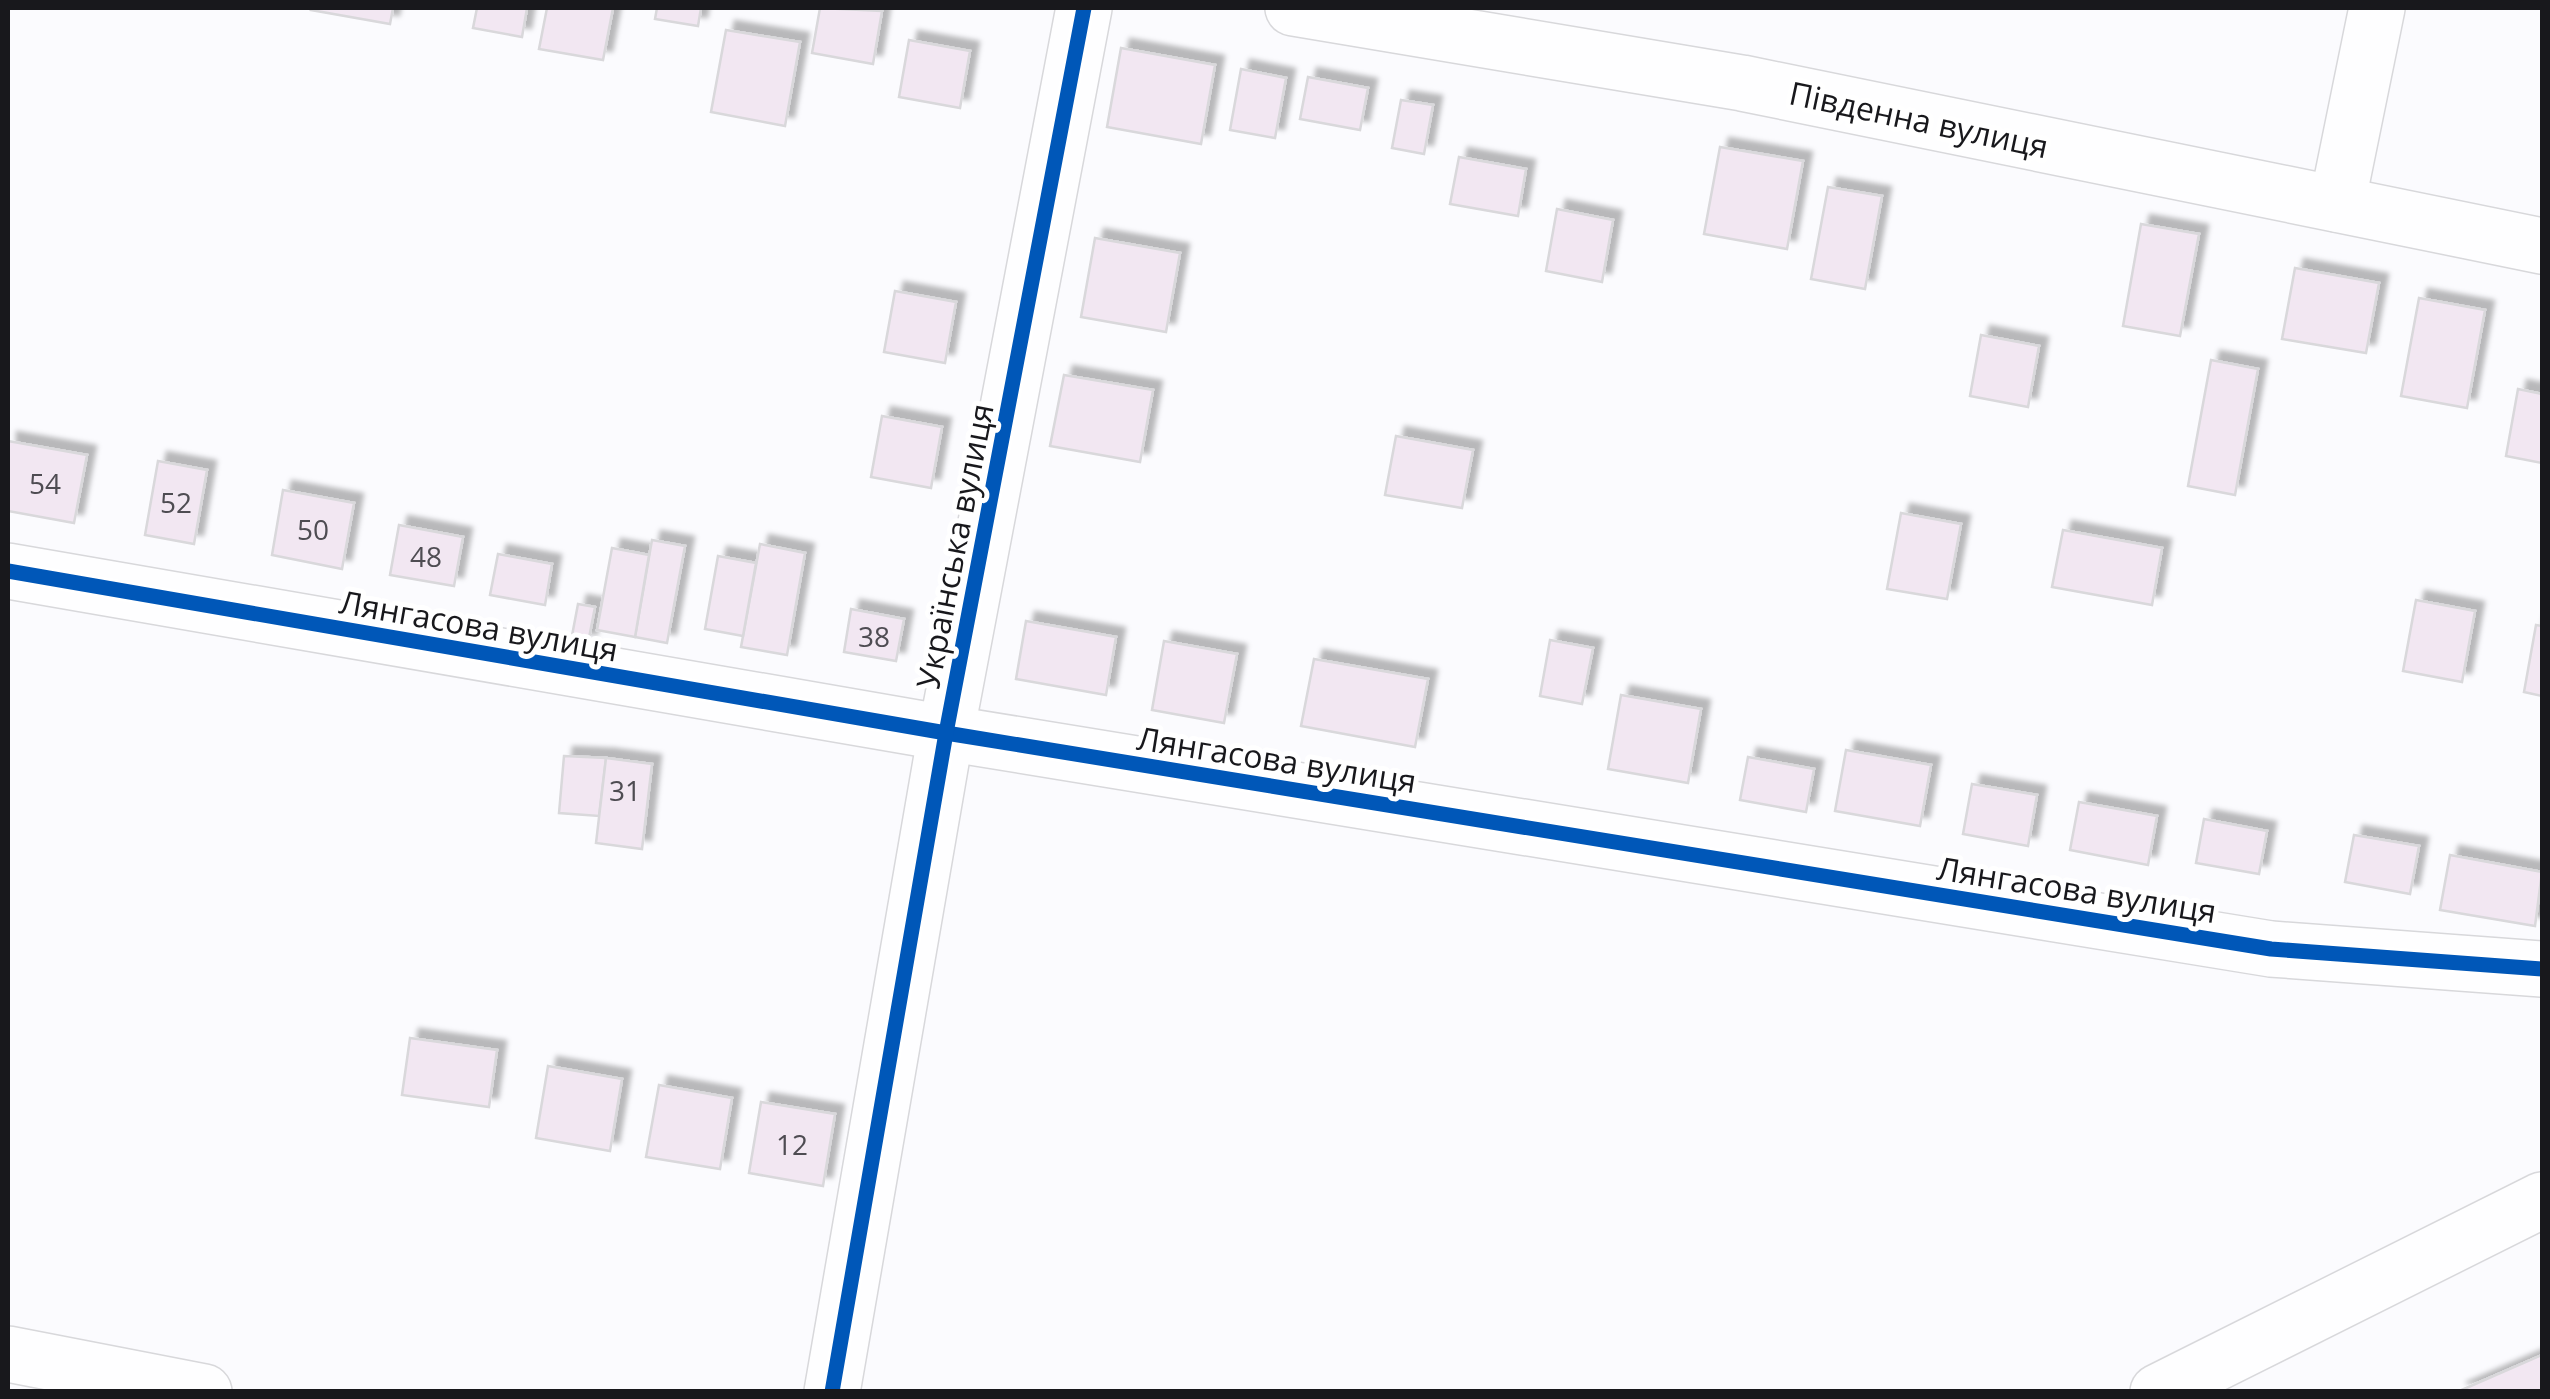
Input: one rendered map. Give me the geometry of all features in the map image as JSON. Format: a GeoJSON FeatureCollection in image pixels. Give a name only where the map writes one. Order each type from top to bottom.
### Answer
{"type":"FeatureCollection","features":[{"type":"Feature","properties":{"kind":"street","name":"Українська вулиця"},"geometry":{"type":"LineString","coordinates":[[832,1392],[946,734],[1084,8]]}},
{"type":"Feature","properties":{"kind":"street","name":"Південна вулиця"},"geometry":{"type":"LineString","coordinates":[[1293,8],[1742,83],[2542,246]]}},
{"type":"Feature","properties":{"kind":"street"},"geometry":{"type":"LineString","coordinates":[[2337,204],[2377,8]]}},
{"type":"Feature","properties":{"kind":"street","name":"Лянгасова вулиця"},"geometry":{"type":"LineString","coordinates":[[8,571],[946,734],[2271,948],[2542,968]]}},
{"type":"Feature","properties":{"kind":"street"},"geometry":{"type":"LineString","coordinates":[[2158,1392],[2542,1200]]}},
{"type":"Feature","properties":{"kind":"street"},"geometry":{"type":"LineString","coordinates":[[8,1354],[204,1392]]}},
{"type":"Feature","properties":{"kind":"building"},"geometry":{"type":"Polygon","coordinates":[[[312,8],[393,8],[390,24],[312,8]]]}},
{"type":"Feature","properties":{"kind":"building"},"geometry":{"type":"Polygon","coordinates":[[[477,8],[527,8],[522,37],[473,28],[477,8]]]}},
{"type":"Feature","properties":{"kind":"building"},"geometry":{"type":"Polygon","coordinates":[[[547,8],[613,8],[603,60],[539,49],[547,8]]]}},
{"type":"Feature","properties":{"kind":"building"},"geometry":{"type":"Polygon","coordinates":[[[657,8],[701,8],[698,26],[655,19],[657,8]]]}},
{"type":"Feature","properties":{"kind":"building"},"geometry":{"type":"Polygon","coordinates":[[[820,8],[882,11],[873,64],[812,53],[820,8]]]}},
{"type":"Feature","properties":{"kind":"building"},"geometry":{"type":"Polygon","coordinates":[[[726,30],[800,42],[785,126],[711,112],[726,30]]]}},
{"type":"Feature","properties":{"kind":"building"},"geometry":{"type":"Polygon","coordinates":[[[909,40],[970,51],[960,108],[899,97],[909,40]]]}},
{"type":"Feature","properties":{"kind":"building"},"geometry":{"type":"Polygon","coordinates":[[[1121,48],[1215,65],[1201,144],[1107,127],[1121,48]]]}},
{"type":"Feature","properties":{"kind":"building"},"geometry":{"type":"Polygon","coordinates":[[[1241,69],[1286,78],[1275,138],[1230,130],[1241,69]]]}},
{"type":"Feature","properties":{"kind":"building"},"geometry":{"type":"Polygon","coordinates":[[[1308,77],[1368,88],[1360,130],[1300,119],[1308,77]]]}},
{"type":"Feature","properties":{"kind":"building"},"geometry":{"type":"Polygon","coordinates":[[[1401,100],[1433,105],[1424,154],[1392,148],[1401,100]]]}},
{"type":"Feature","properties":{"kind":"building"},"geometry":{"type":"Polygon","coordinates":[[[1720,147],[1803,161],[1787,249],[1704,234],[1720,147]]]}},
{"type":"Feature","properties":{"kind":"building"},"geometry":{"type":"Polygon","coordinates":[[[1459,157],[1526,169],[1518,216],[1450,204],[1459,157]]]}},
{"type":"Feature","properties":{"kind":"building"},"geometry":{"type":"Polygon","coordinates":[[[1828,187],[1882,196],[1865,289],[1811,279],[1828,187]]]}},
{"type":"Feature","properties":{"kind":"building"},"geometry":{"type":"Polygon","coordinates":[[[1557,209],[1613,220],[1602,282],[1546,271],[1557,209]]]}},
{"type":"Feature","properties":{"kind":"building"},"geometry":{"type":"Polygon","coordinates":[[[2141,224],[2199,234],[2180,336],[2123,326],[2141,224]]]}},
{"type":"Feature","properties":{"kind":"building"},"geometry":{"type":"Polygon","coordinates":[[[1095,238],[1180,253],[1166,332],[1081,317],[1095,238]]]}},
{"type":"Feature","properties":{"kind":"building"},"geometry":{"type":"Polygon","coordinates":[[[2295,268],[2379,283],[2366,353],[2282,339],[2295,268]]]}},
{"type":"Feature","properties":{"kind":"building"},"geometry":{"type":"Polygon","coordinates":[[[895,291],[956,302],[945,363],[884,352],[895,291]]]}},
{"type":"Feature","properties":{"kind":"building"},"geometry":{"type":"Polygon","coordinates":[[[2419,298],[2485,310],[2467,408],[2401,396],[2419,298]]]}},
{"type":"Feature","properties":{"kind":"building"},"geometry":{"type":"Polygon","coordinates":[[[1981,335],[2039,346],[2028,407],[1970,396],[1981,335]]]}},
{"type":"Feature","properties":{"kind":"building"},"geometry":{"type":"Polygon","coordinates":[[[2211,360],[2258,369],[2235,495],[2188,486],[2211,360]]]}},
{"type":"Feature","properties":{"kind":"building"},"geometry":{"type":"Polygon","coordinates":[[[1064,375],[1153,390],[1140,462],[1050,446],[1064,375]]]}},
{"type":"Feature","properties":{"kind":"building"},"geometry":{"type":"Polygon","coordinates":[[[2518,389],[2542,394],[2542,463],[2506,456],[2518,389]]]}},
{"type":"Feature","properties":{"kind":"building"},"geometry":{"type":"Polygon","coordinates":[[[882,416],[942,427],[931,488],[871,477],[882,416]]]}},
{"type":"Feature","properties":{"kind":"building"},"geometry":{"type":"Polygon","coordinates":[[[1396,436],[1473,450],[1462,508],[1385,495],[1396,436]]]}},
{"type":"Feature","properties":{"kind":"building"},"geometry":{"type":"Polygon","coordinates":[[[8,441],[87,455],[74,523],[8,511],[8,441]]]}},
{"type":"Feature","properties":{"kind":"building"},"geometry":{"type":"Polygon","coordinates":[[[158,461],[207,470],[194,544],[145,535],[158,461]]]}},
{"type":"Feature","properties":{"kind":"building"},"geometry":{"type":"Polygon","coordinates":[[[283,490],[354,503],[342,569],[272,555],[283,490]]]}},
{"type":"Feature","properties":{"kind":"building"},"geometry":{"type":"Polygon","coordinates":[[[1901,513],[1961,524],[1947,599],[1887,589],[1901,513]]]}},
{"type":"Feature","properties":{"kind":"building"},"geometry":{"type":"Polygon","coordinates":[[[399,525],[463,537],[454,586],[390,575],[399,525]]]}},
{"type":"Feature","properties":{"kind":"building"},"geometry":{"type":"Polygon","coordinates":[[[2063,530],[2162,548],[2152,605],[2052,587],[2063,530]]]}},
{"type":"Feature","properties":{"kind":"building"},"geometry":{"type":"Polygon","coordinates":[[[652,540],[685,546],[667,643],[635,637],[652,540]]]}},
{"type":"Feature","properties":{"kind":"building"},"geometry":{"type":"Polygon","coordinates":[[[760,544],[805,553],[787,655],[741,647],[760,544]]]}},
{"type":"Feature","properties":{"kind":"building"},"geometry":{"type":"Polygon","coordinates":[[[612,548],[649,555],[635,637],[597,630],[612,548]]]}},
{"type":"Feature","properties":{"kind":"building"},"geometry":{"type":"Polygon","coordinates":[[[498,554],[552,564],[545,605],[490,595],[498,554]]]}},
{"type":"Feature","properties":{"kind":"building"},"geometry":{"type":"Polygon","coordinates":[[[718,556],[756,563],[743,636],[705,629],[718,556]]]}},
{"type":"Feature","properties":{"kind":"building"},"geometry":{"type":"Polygon","coordinates":[[[2416,600],[2475,611],[2462,682],[2403,671],[2416,600]]]}},
{"type":"Feature","properties":{"kind":"building"},"geometry":{"type":"Polygon","coordinates":[[[578,604],[595,607],[588,643],[571,641],[578,604]]]}},
{"type":"Feature","properties":{"kind":"building"},"geometry":{"type":"Polygon","coordinates":[[[851,609],[904,619],[896,661],[844,652],[851,609]]]}},
{"type":"Feature","properties":{"kind":"building"},"geometry":{"type":"Polygon","coordinates":[[[1026,621],[1116,637],[1106,695],[1016,679],[1026,621]]]}},
{"type":"Feature","properties":{"kind":"building"},"geometry":{"type":"Polygon","coordinates":[[[2536,625],[2542,626],[2542,696],[2524,692],[2536,625]]]}},
{"type":"Feature","properties":{"kind":"building"},"geometry":{"type":"Polygon","coordinates":[[[1550,640],[1593,648],[1582,704],[1540,696],[1550,640]]]}},
{"type":"Feature","properties":{"kind":"building"},"geometry":{"type":"Polygon","coordinates":[[[1164,641],[1237,654],[1224,723],[1152,710],[1164,641]]]}},
{"type":"Feature","properties":{"kind":"building"},"geometry":{"type":"Polygon","coordinates":[[[1314,659],[1428,679],[1415,747],[1301,726],[1314,659]]]}},
{"type":"Feature","properties":{"kind":"building"},"geometry":{"type":"Polygon","coordinates":[[[1621,695],[1701,709],[1688,783],[1608,769],[1621,695]]]}},
{"type":"Feature","properties":{"kind":"building"},"geometry":{"type":"Polygon","coordinates":[[[1846,750],[1931,765],[1920,826],[1835,811],[1846,750]]]}},
{"type":"Feature","properties":{"kind":"building"},"geometry":{"type":"Polygon","coordinates":[[[564,756],[606,758],[599,816],[559,813],[564,756]]]}},
{"type":"Feature","properties":{"kind":"building"},"geometry":{"type":"Polygon","coordinates":[[[1748,757],[1814,769],[1806,812],[1740,800],[1748,757]]]}},
{"type":"Feature","properties":{"kind":"building"},"geometry":{"type":"Polygon","coordinates":[[[606,758],[652,764],[642,849],[596,843],[606,758]]]}},
{"type":"Feature","properties":{"kind":"building"},"geometry":{"type":"Polygon","coordinates":[[[1972,784],[2037,795],[2028,846],[1963,834],[1972,784]]]}},
{"type":"Feature","properties":{"kind":"building"},"geometry":{"type":"Polygon","coordinates":[[[2079,802],[2157,816],[2148,865],[2070,850],[2079,802]]]}},
{"type":"Feature","properties":{"kind":"building"},"geometry":{"type":"Polygon","coordinates":[[[2204,819],[2267,831],[2259,874],[2196,863],[2204,819]]]}},
{"type":"Feature","properties":{"kind":"building"},"geometry":{"type":"Polygon","coordinates":[[[2354,835],[2419,846],[2410,894],[2345,882],[2354,835]]]}},
{"type":"Feature","properties":{"kind":"building"},"geometry":{"type":"Polygon","coordinates":[[[2450,855],[2542,872],[2535,926],[2440,910],[2450,855]]]}},
{"type":"Feature","properties":{"kind":"building"},"geometry":{"type":"Polygon","coordinates":[[[410,1038],[497,1050],[489,1107],[402,1095],[410,1038]]]}},
{"type":"Feature","properties":{"kind":"building"},"geometry":{"type":"Polygon","coordinates":[[[548,1066],[622,1079],[610,1151],[536,1138],[548,1066]]]}},
{"type":"Feature","properties":{"kind":"building"},"geometry":{"type":"Polygon","coordinates":[[[659,1085],[732,1098],[720,1169],[646,1157],[659,1085]]]}},
{"type":"Feature","properties":{"kind":"building"},"geometry":{"type":"Polygon","coordinates":[[[761,1102],[835,1114],[823,1186],[749,1173],[761,1102]]]}},
{"type":"Feature","properties":{"kind":"building"},"geometry":{"type":"Polygon","coordinates":[[[2542,1355],[2542,1392],[2457,1392],[2542,1355]]]}},
{"type":"Feature","properties":{"kind":"cycle path"},"geometry":{"type":"LineString","coordinates":[[832,1392],[946,733],[1084,8]]}},
{"type":"Feature","properties":{"kind":"cycle path"},"geometry":{"type":"LineString","coordinates":[[8,571],[946,733],[2271,949],[2542,969]]}}]}
